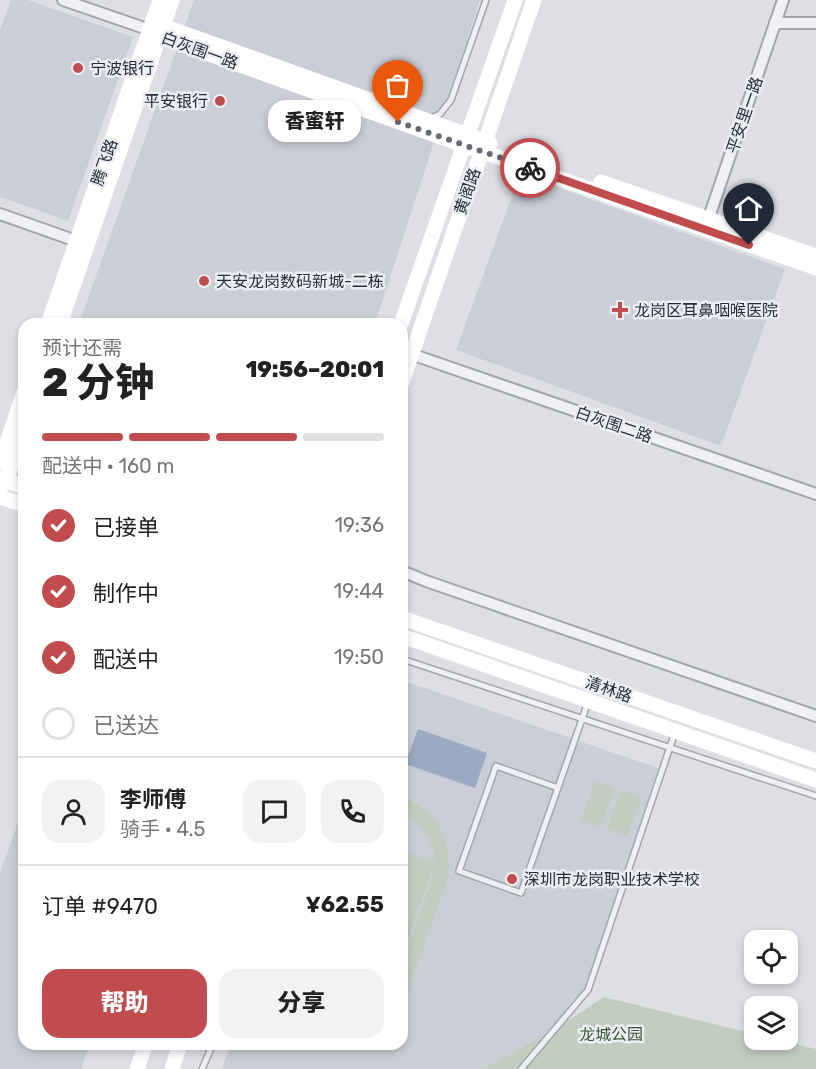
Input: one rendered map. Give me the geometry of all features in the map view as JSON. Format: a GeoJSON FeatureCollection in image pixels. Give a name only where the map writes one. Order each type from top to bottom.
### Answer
{"type":"FeatureCollection","features":[{"type":"Feature","properties":{"kind":"main road","name":"腾飞路"},"geometry":{"type":"LineString","coordinates":[[157,30],[160,0]]}},
{"type":"Feature","properties":{"kind":"main road","name":"腾飞路"},"geometry":{"type":"LineString","coordinates":[[51,318],[82,243],[157,30],[172,0]]}},
{"type":"Feature","properties":{"kind":"main road","name":"黄阁路"},"geometry":{"type":"LineString","coordinates":[[403,318],[515,0]]}},
{"type":"Feature","properties":{"kind":"main road","name":"黄阁路"},"geometry":{"type":"LineString","coordinates":[[408,363],[534,0]]}},
{"type":"Feature","properties":{"kind":"main road","name":"白灰围一路"},"geometry":{"type":"LineString","coordinates":[[157,30],[423,119],[466,140]]}},
{"type":"Feature","properties":{"kind":"main road","name":"白灰围一路"},"geometry":{"type":"LineString","coordinates":[[157,30],[706,224],[816,268]]}},
{"type":"Feature","properties":{"kind":"main road","name":"白灰围一路"},"geometry":{"type":"LineString","coordinates":[[706,224],[816,256]]}},
{"type":"Feature","properties":{"kind":"main road","name":"腾飞路"},"geometry":{"type":"LineString","coordinates":[[62,318],[82,243]]}},
{"type":"Feature","properties":{"kind":"main road"},"geometry":{"type":"LineString","coordinates":[[0,462],[18,410]]}},
{"type":"Feature","properties":{"kind":"main road"},"geometry":{"type":"LineString","coordinates":[[18,443],[2,482],[18,486]]}},
{"type":"Feature","properties":{"kind":"main road"},"geometry":{"type":"LineString","coordinates":[[0,497],[18,503]]}},
{"type":"Feature","properties":{"kind":"main road","name":"清林路"},"geometry":{"type":"LineString","coordinates":[[408,620],[816,761]]}},
{"type":"Feature","properties":{"kind":"main road","name":"清林路"},"geometry":{"type":"LineString","coordinates":[[408,638],[816,780]]}},
{"type":"Feature","properties":{"kind":"main road"},"geometry":{"type":"LineString","coordinates":[[483,664],[489,648]]}},
{"type":"Feature","properties":{"kind":"main road"},"geometry":{"type":"LineString","coordinates":[[137,1069],[144,1050]]}},
{"type":"Feature","properties":{"kind":"main road"},"geometry":{"type":"LineString","coordinates":[[172,1069],[178,1050]]}},
{"type":"Feature","properties":{"kind":"street"},"geometry":{"type":"LineString","coordinates":[[63,0],[157,30]]}},
{"type":"Feature","properties":{"kind":"street","name":"平安里一路"},"geometry":{"type":"LineString","coordinates":[[706,224],[783,0]]}},
{"type":"Feature","properties":{"kind":"street"},"geometry":{"type":"LineString","coordinates":[[776,23],[816,23]]}},
{"type":"Feature","properties":{"kind":"street"},"geometry":{"type":"LineString","coordinates":[[0,214],[82,243]]}},
{"type":"Feature","properties":{"kind":"street","name":"白灰围二路"},"geometry":{"type":"LineString","coordinates":[[411,354],[816,494]]}},
{"type":"Feature","properties":{"kind":"street"},"geometry":{"type":"LineString","coordinates":[[408,574],[816,716]]}},
{"type":"Feature","properties":{"kind":"lane"},"geometry":{"type":"LineString","coordinates":[[423,119],[433,118],[440,114],[451,100],[486,0]]}},
{"type":"Feature","properties":{"kind":"lane"},"geometry":{"type":"LineString","coordinates":[[408,660],[816,796]]}},
{"type":"Feature","properties":{"kind":"lane"},"geometry":{"type":"LineString","coordinates":[[558,788],[496,766],[459,871],[521,893],[589,701]]}},
{"type":"Feature","properties":{"kind":"lane"},"geometry":{"type":"LineString","coordinates":[[521,1069],[588,990],[675,731]]}},
{"type":"Feature","properties":{"kind":"lane"},"geometry":{"type":"LineString","coordinates":[[202,1069],[210,1050]]}},
{"type":"Feature","properties":{"kind":"shaded area"},"geometry":{"type":"Polygon","coordinates":[[[11,0],[28,0],[133,37],[68,221],[0,197],[0,30],[11,0]]]}},
{"type":"Feature","properties":{"kind":"shaded area"},"geometry":{"type":"Polygon","coordinates":[[[194,0],[480,0],[377,318],[81,318],[194,0]]]}},
{"type":"Feature","properties":{"kind":"shaded area","name":"龙岗区耳鼻咽喉医院"},"geometry":{"type":"Polygon","coordinates":[[[520,174],[785,269],[721,446],[456,350],[520,174]]]}},
{"type":"Feature","properties":{"kind":"shaded area","name":"深圳市龙岗职业技术学校"},"geometry":{"type":"Polygon","coordinates":[[[408,682],[658,768],[588,990],[557,1028],[482,1069],[222,1069],[229,1050],[408,1050],[408,682]]]}},
{"type":"Feature","properties":{"kind":"shaded area"},"geometry":{"type":"Polygon","coordinates":[[[18,822],[18,1050],[88,1050],[81,1069],[0,1069],[0,873],[18,822]]]}},
{"type":"Feature","properties":{"kind":"green space"},"geometry":{"type":"Polygon","coordinates":[[[595,781],[615,788],[601,827],[581,820],[595,781]]]}},
{"type":"Feature","properties":{"kind":"green space"},"geometry":{"type":"Polygon","coordinates":[[[621,790],[642,797],[628,836],[607,829],[621,790]]]}},
{"type":"Feature","properties":{"kind":"green space"},"geometry":{"type":"Polygon","coordinates":[[[408,800],[426,811],[435,820],[442,831],[449,856],[446,884],[408,991],[408,947],[432,880],[434,866],[408,938],[408,853],[435,862],[429,839],[421,827],[409,817],[408,800]]]}},
{"type":"Feature","properties":{"kind":"green space","name":"龙城公园"},"geometry":{"type":"Polygon","coordinates":[[[604,997],[744,1032],[744,1050],[798,1050],[798,1045],[816,1049],[816,1069],[482,1069],[557,1028],[604,997]]]}},
{"type":"Feature","properties":{"kind":"water"},"geometry":{"type":"Polygon","coordinates":[[[418,729],[487,753],[475,788],[408,765],[408,756],[418,729]]]}},
{"type":"Feature","properties":{"kind":"way so far"},"geometry":{"type":"LineString","coordinates":[[398,122],[530,168]]}},
{"type":"Feature","properties":{"kind":"place","name":"宁波银行"},"geometry":{"type":"Point","coordinates":[78,68]}},
{"type":"Feature","properties":{"kind":"place","name":"平安银行"},"geometry":{"type":"Point","coordinates":[220,101]}},
{"type":"Feature","properties":{"kind":"place","name":"香蜜轩"},"geometry":{"type":"Point","coordinates":[398,122]}},
{"type":"Feature","properties":{"kind":"place","name":"天安龙岗数码新城-二栋"},"geometry":{"type":"Point","coordinates":[204,281]}},
{"type":"Feature","properties":{"kind":"place","name":"龙岗区耳鼻咽喉医院"},"geometry":{"type":"Point","coordinates":[620,310]}},
{"type":"Feature","properties":{"kind":"place","name":"深圳市龙岗职业技术学校"},"geometry":{"type":"Point","coordinates":[512,879]}},
{"type":"Feature","properties":{"kind":"route"},"geometry":{"type":"LineString","coordinates":[[530,168],[749,245]]}}]}
